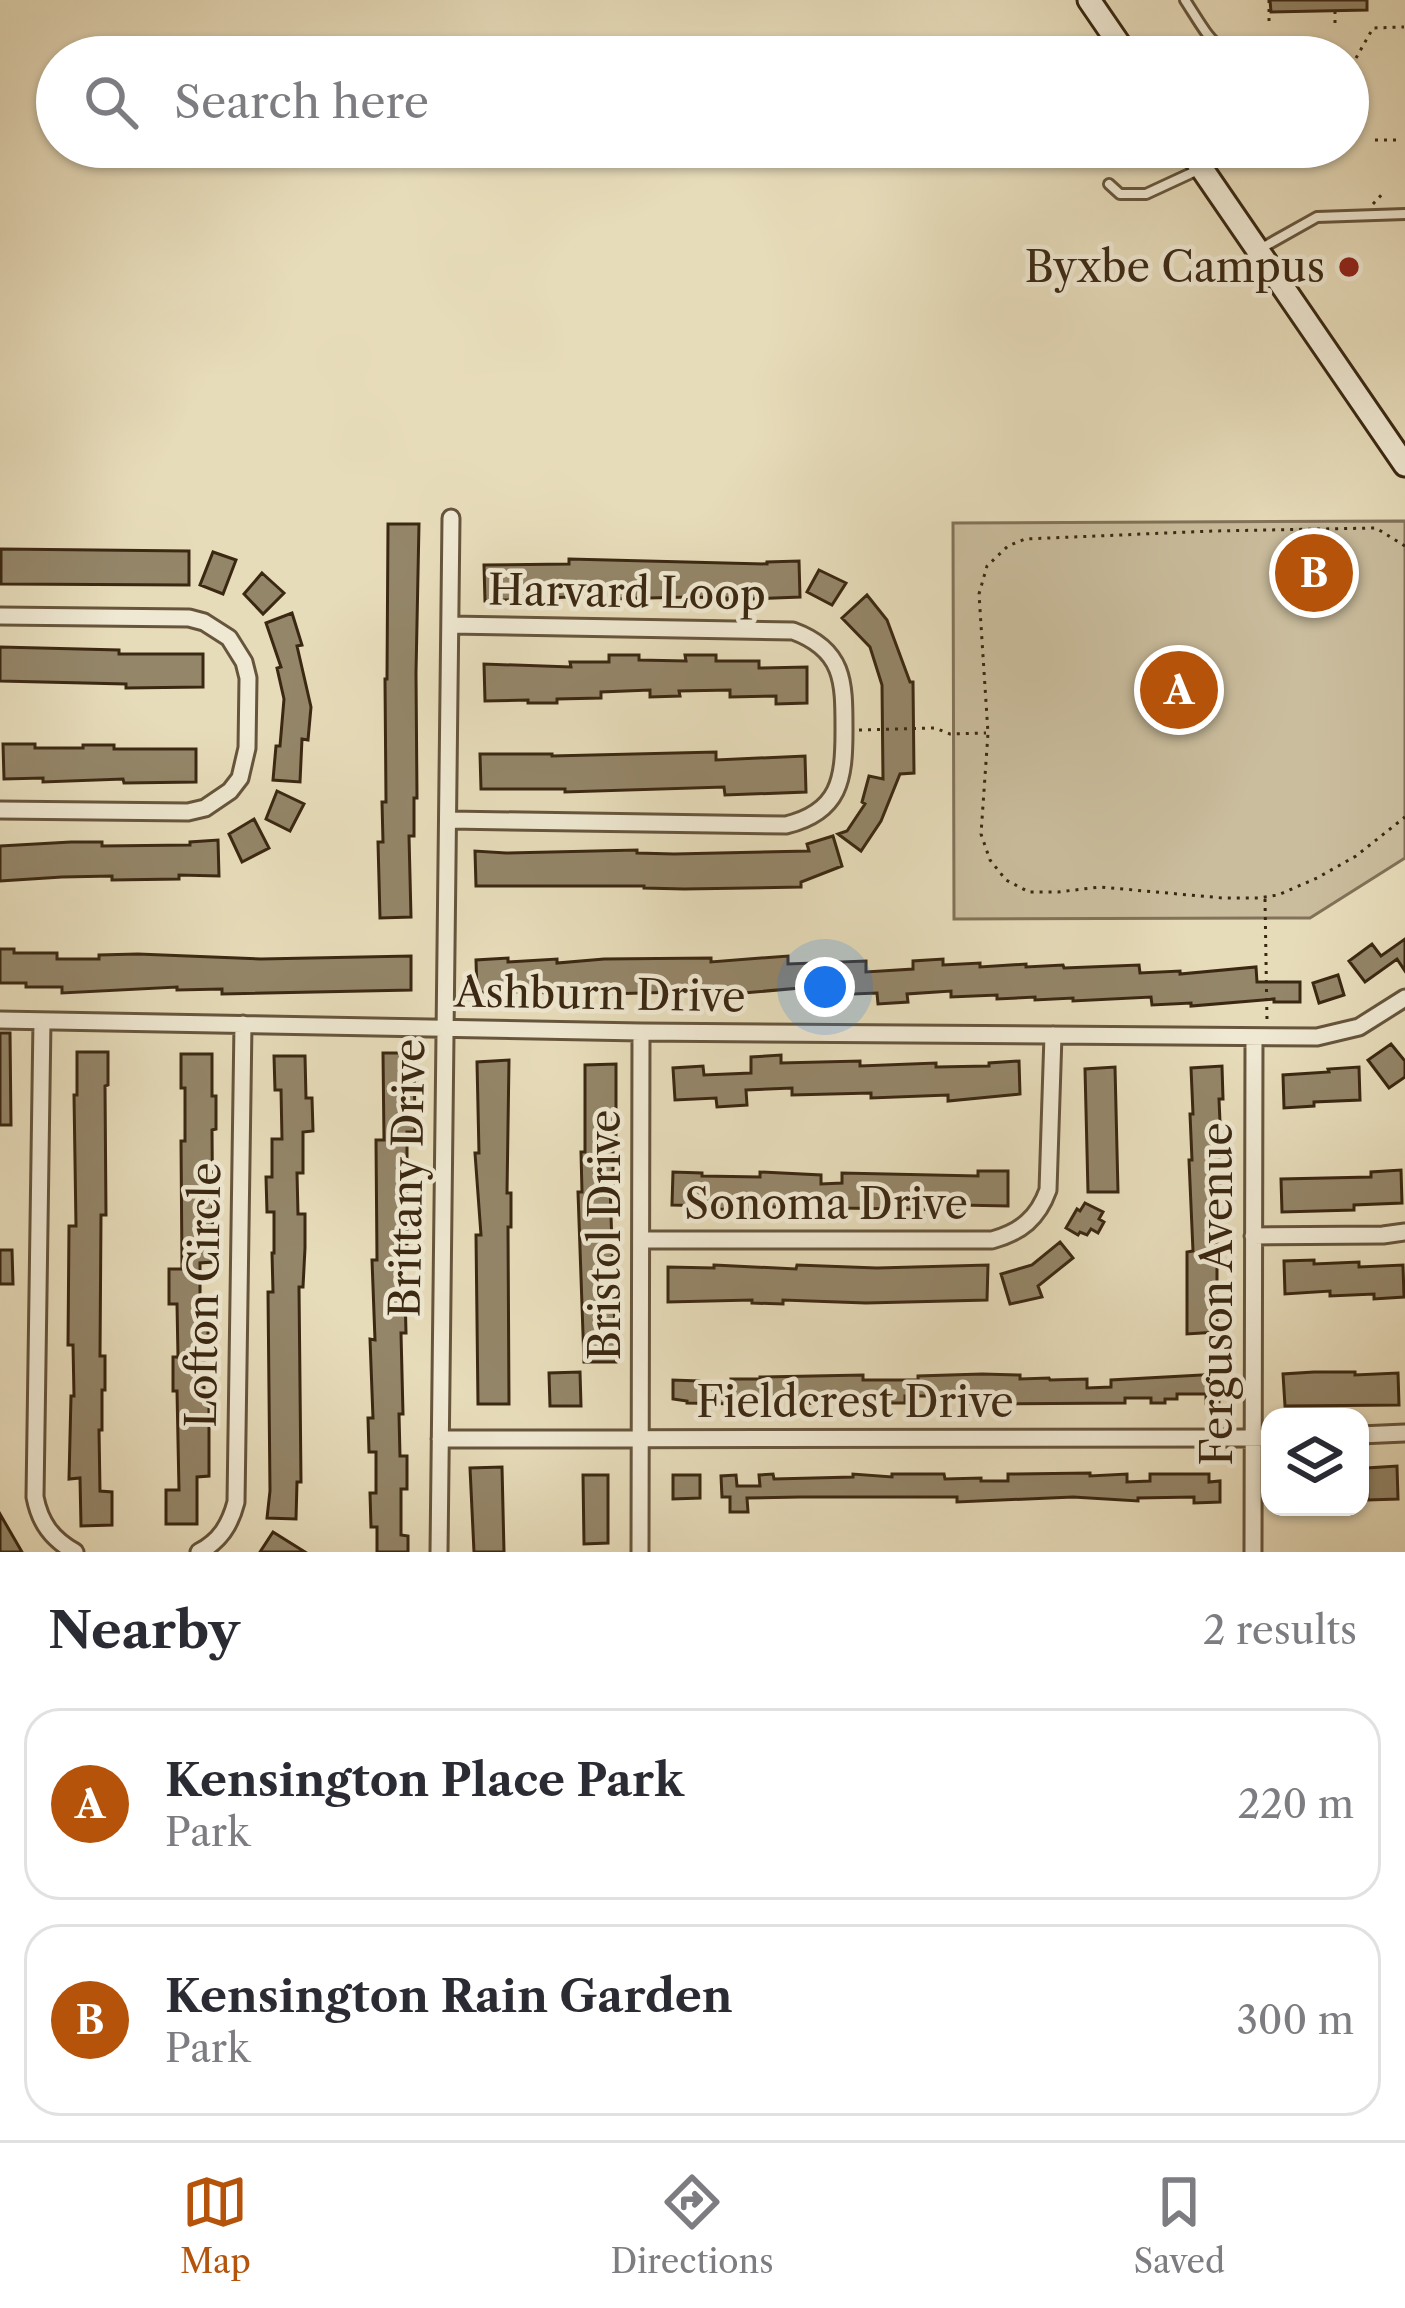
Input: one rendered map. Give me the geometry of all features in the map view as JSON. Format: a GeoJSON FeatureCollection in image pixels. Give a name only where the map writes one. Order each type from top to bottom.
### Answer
{"type":"FeatureCollection","features":[{"type":"Feature","properties":{"kind":"main road"},"geometry":{"type":"LineString","coordinates":[[1090,0],[1114,36]]}},
{"type":"Feature","properties":{"kind":"main road"},"geometry":{"type":"LineString","coordinates":[[1202,168],[1405,465]]}},
{"type":"Feature","properties":{"kind":"street","name":"Brittany Drive"},"geometry":{"type":"LineString","coordinates":[[439,1552],[451,518]]}},
{"type":"Feature","properties":{"kind":"street"},"geometry":{"type":"LineString","coordinates":[[0,616],[189,618],[229,638],[248,678],[245,763],[230,791],[218,802],[188,812],[0,810]]}},
{"type":"Feature","properties":{"kind":"street","name":"Harvard Loop"},"geometry":{"type":"LineString","coordinates":[[449,820],[786,825],[817,813],[838,788],[844,761],[840,672],[821,645],[793,632],[450,625]]}},
{"type":"Feature","properties":{"kind":"street","name":"Ashburn Drive"},"geometry":{"type":"LineString","coordinates":[[0,1020],[641,1032],[1317,1037],[1359,1027],[1405,998]]}},
{"type":"Feature","properties":{"kind":"street"},"geometry":{"type":"LineString","coordinates":[[42,1021],[35,1496],[51,1535],[75,1552]]}},
{"type":"Feature","properties":{"kind":"street","name":"Lofton Circle"},"geometry":{"type":"LineString","coordinates":[[199,1552],[225,1530],[236,1502],[242,1024]]}},
{"type":"Feature","properties":{"kind":"street","name":"Bristol Drive"},"geometry":{"type":"LineString","coordinates":[[640,1552],[641,1032]]}},
{"type":"Feature","properties":{"kind":"street","name":"Sonoma Drive"},"geometry":{"type":"LineString","coordinates":[[641,1240],[992,1240],[1008,1236],[1033,1219],[1048,1190],[1053,1036]]}},
{"type":"Feature","properties":{"kind":"street","name":"Ferguson Avenue"},"geometry":{"type":"LineString","coordinates":[[1261,1037],[1253,1235],[1261,1415]]}},
{"type":"Feature","properties":{"kind":"street"},"geometry":{"type":"LineString","coordinates":[[1253,1235],[1405,1232]]}},
{"type":"Feature","properties":{"kind":"street"},"geometry":{"type":"LineString","coordinates":[[1369,1435],[1405,1433]]}},
{"type":"Feature","properties":{"kind":"street","name":"Fieldcrest Drive"},"geometry":{"type":"LineString","coordinates":[[440,1439],[1261,1438]]}},
{"type":"Feature","properties":{"kind":"street","name":"Ferguson Avenue"},"geometry":{"type":"LineString","coordinates":[[1253,1552],[1261,1451]]}},
{"type":"Feature","properties":{"kind":"lane"},"geometry":{"type":"LineString","coordinates":[[1185,0],[1210,36]]}},
{"type":"Feature","properties":{"kind":"lane"},"geometry":{"type":"LineString","coordinates":[[1109,184],[1120,194],[1146,194],[1202,168]]}},
{"type":"Feature","properties":{"kind":"lane"},"geometry":{"type":"LineString","coordinates":[[1258,250],[1317,217],[1405,214]]}},
{"type":"Feature","properties":{"kind":"path"},"geometry":{"type":"LineString","coordinates":[[1269,0],[1269,27]]}},
{"type":"Feature","properties":{"kind":"path"},"geometry":{"type":"LineString","coordinates":[[1335,11],[1335,26]]}},
{"type":"Feature","properties":{"kind":"path"},"geometry":{"type":"LineString","coordinates":[[1368,36],[1373,28],[1404,27]]}},
{"type":"Feature","properties":{"kind":"path"},"geometry":{"type":"LineString","coordinates":[[1375,140],[1402,140]]}},
{"type":"Feature","properties":{"kind":"path"},"geometry":{"type":"LineString","coordinates":[[1405,546],[1376,528],[1025,539],[987,566],[979,594],[988,733],[981,834],[990,860],[1006,880],[1029,892],[1100,887],[1223,898],[1278,895],[1356,856],[1405,817]]}},
{"type":"Feature","properties":{"kind":"path"},"geometry":{"type":"LineString","coordinates":[[844,730],[934,728],[950,734],[988,733]]}},
{"type":"Feature","properties":{"kind":"path"},"geometry":{"type":"LineString","coordinates":[[1261,1037],[1265,897]]}},
{"type":"Feature","properties":{"kind":"shaded area"},"geometry":{"type":"Polygon","coordinates":[[[1405,521],[1405,858],[1310,918],[954,919],[953,523],[1405,521]]]}},
{"type":"Feature","properties":{"kind":"building"},"geometry":{"type":"Polygon","coordinates":[[[1270,0],[1367,0],[1367,10],[1271,12],[1270,0]]]}},
{"type":"Feature","properties":{"kind":"building"},"geometry":{"type":"Polygon","coordinates":[[[388,524],[419,524],[417,798],[414,836],[409,836],[411,917],[380,918],[378,842],[383,842],[382,802],[386,802],[388,524]]]}},
{"type":"Feature","properties":{"kind":"building"},"geometry":{"type":"Polygon","coordinates":[[[1,549],[189,551],[189,585],[1,584],[1,549]]]}},
{"type":"Feature","properties":{"kind":"building"},"geometry":{"type":"Polygon","coordinates":[[[213,552],[236,560],[223,594],[200,585],[213,552]]]}},
{"type":"Feature","properties":{"kind":"building"},"geometry":{"type":"Polygon","coordinates":[[[569,559],[799,561],[800,597],[609,599],[609,595],[485,601],[484,565],[569,564],[569,559]]]}},
{"type":"Feature","properties":{"kind":"building"},"geometry":{"type":"Polygon","coordinates":[[[819,570],[846,583],[832,605],[807,592],[819,570]]]}},
{"type":"Feature","properties":{"kind":"building"},"geometry":{"type":"Polygon","coordinates":[[[262,573],[284,593],[263,614],[244,594],[262,573]]]}},
{"type":"Feature","properties":{"kind":"building"},"geometry":{"type":"Polygon","coordinates":[[[867,595],[887,620],[913,682],[914,773],[900,774],[881,821],[861,851],[838,834],[847,831],[865,804],[869,776],[883,779],[882,685],[870,647],[842,618],[867,595]]]}},
{"type":"Feature","properties":{"kind":"building"},"geometry":{"type":"Polygon","coordinates":[[[292,613],[311,707],[308,740],[302,739],[300,782],[273,780],[284,699],[277,668],[281,667],[266,623],[292,613]]]}},
{"type":"Feature","properties":{"kind":"building"},"geometry":{"type":"Polygon","coordinates":[[[0,647],[203,654],[203,687],[0,681],[0,647]]]}},
{"type":"Feature","properties":{"kind":"building"},"geometry":{"type":"Polygon","coordinates":[[[609,655],[686,661],[685,655],[716,655],[716,661],[759,661],[759,668],[807,667],[807,703],[776,704],[776,696],[730,697],[730,690],[650,697],[650,690],[601,692],[601,698],[557,699],[557,703],[485,701],[484,664],[571,667],[570,662],[609,662],[609,655]]]}},
{"type":"Feature","properties":{"kind":"building"},"geometry":{"type":"Polygon","coordinates":[[[3,744],[196,749],[196,782],[4,779],[3,744]]]}},
{"type":"Feature","properties":{"kind":"building"},"geometry":{"type":"Polygon","coordinates":[[[716,752],[716,760],[805,756],[806,792],[725,795],[724,787],[565,792],[481,789],[480,754],[716,752]]]}},
{"type":"Feature","properties":{"kind":"building"},"geometry":{"type":"Polygon","coordinates":[[[277,791],[304,804],[290,831],[266,819],[277,791]]]}},
{"type":"Feature","properties":{"kind":"building"},"geometry":{"type":"Polygon","coordinates":[[[254,819],[269,848],[242,862],[229,834],[254,819]]]}},
{"type":"Feature","properties":{"kind":"building"},"geometry":{"type":"Polygon","coordinates":[[[833,836],[842,866],[801,882],[801,887],[476,886],[475,851],[809,851],[807,844],[833,836]]]}},
{"type":"Feature","properties":{"kind":"building"},"geometry":{"type":"Polygon","coordinates":[[[218,840],[219,876],[0,881],[0,846],[71,842],[190,845],[218,840]]]}},
{"type":"Feature","properties":{"kind":"building"},"geometry":{"type":"Polygon","coordinates":[[[1405,939],[1405,971],[1397,959],[1365,982],[1349,961],[1372,944],[1381,956],[1405,939]]]}},
{"type":"Feature","properties":{"kind":"building"},"geometry":{"type":"Polygon","coordinates":[[[0,949],[57,953],[57,959],[138,954],[261,959],[411,956],[411,990],[222,994],[222,989],[177,987],[62,993],[62,987],[0,983],[0,949]]]}},
{"type":"Feature","properties":{"kind":"building"},"geometry":{"type":"Polygon","coordinates":[[[788,956],[788,964],[866,961],[866,972],[913,969],[913,961],[943,959],[943,965],[980,963],[980,967],[1139,965],[1140,973],[1256,967],[1257,982],[1300,982],[1300,1002],[1152,1005],[1151,997],[997,999],[997,995],[951,997],[951,991],[907,994],[908,1002],[878,1004],[877,993],[801,996],[801,988],[720,995],[719,991],[477,992],[476,960],[557,959],[557,963],[711,958],[711,962],[788,956]]]}},
{"type":"Feature","properties":{"kind":"building"},"geometry":{"type":"Polygon","coordinates":[[[1338,975],[1344,995],[1319,1003],[1313,983],[1338,975]]]}},
{"type":"Feature","properties":{"kind":"building"},"geometry":{"type":"Polygon","coordinates":[[[0,1033],[10,1033],[11,1125],[0,1125],[0,1033]]]}},
{"type":"Feature","properties":{"kind":"building"},"geometry":{"type":"Polygon","coordinates":[[[1391,1044],[1405,1061],[1405,1077],[1389,1088],[1368,1060],[1391,1044]]]}},
{"type":"Feature","properties":{"kind":"building"},"geometry":{"type":"Polygon","coordinates":[[[77,1052],[108,1052],[106,1215],[101,1215],[100,1356],[105,1356],[105,1390],[99,1430],[100,1491],[112,1492],[112,1525],[81,1526],[80,1478],[69,1479],[74,1396],[73,1345],[68,1345],[69,1226],[76,1226],[77,1052]]]}},
{"type":"Feature","properties":{"kind":"building"},"geometry":{"type":"Polygon","coordinates":[[[383,1053],[414,1053],[415,1132],[407,1132],[406,1333],[401,1333],[403,1414],[399,1414],[400,1456],[407,1456],[401,1535],[408,1536],[408,1552],[377,1552],[377,1527],[371,1527],[370,1493],[376,1493],[376,1452],[369,1452],[368,1418],[373,1418],[370,1339],[375,1340],[372,1260],[377,1260],[376,1140],[384,1140],[383,1053]]]}},
{"type":"Feature","properties":{"kind":"building"},"geometry":{"type":"Polygon","coordinates":[[[181,1054],[212,1054],[212,1096],[216,1096],[213,1262],[200,1263],[200,1311],[208,1311],[204,1397],[209,1397],[209,1476],[197,1477],[197,1524],[166,1524],[166,1490],[179,1490],[177,1391],[173,1391],[177,1304],[169,1304],[169,1269],[182,1269],[185,1088],[181,1088],[181,1054]]]}},
{"type":"Feature","properties":{"kind":"building"},"geometry":{"type":"Polygon","coordinates":[[[781,1055],[781,1063],[860,1061],[860,1066],[989,1066],[1019,1061],[1020,1094],[948,1101],[948,1095],[792,1095],[792,1088],[746,1090],[747,1105],[717,1107],[716,1098],[675,1100],[673,1068],[703,1066],[704,1075],[751,1073],[751,1057],[781,1055]]]}},
{"type":"Feature","properties":{"kind":"building"},"geometry":{"type":"Polygon","coordinates":[[[274,1056],[305,1056],[306,1098],[312,1098],[313,1131],[303,1132],[303,1173],[297,1173],[298,1214],[305,1214],[305,1248],[303,1287],[299,1287],[301,1482],[297,1482],[296,1519],[267,1518],[268,1292],[273,1292],[274,1212],[267,1212],[266,1177],[272,1177],[272,1139],[282,1139],[281,1090],[275,1090],[274,1056]]]}},
{"type":"Feature","properties":{"kind":"building"},"geometry":{"type":"Polygon","coordinates":[[[509,1060],[509,1404],[478,1404],[477,1062],[509,1060]]]}},
{"type":"Feature","properties":{"kind":"building"},"geometry":{"type":"Polygon","coordinates":[[[616,1064],[616,1145],[610,1186],[616,1362],[584,1362],[578,1192],[582,1192],[581,1152],[585,1152],[585,1065],[616,1064]]]}},
{"type":"Feature","properties":{"kind":"building"},"geometry":{"type":"Polygon","coordinates":[[[1222,1066],[1217,1332],[1187,1334],[1187,1252],[1193,1251],[1191,1068],[1222,1066]]]}},
{"type":"Feature","properties":{"kind":"building"},"geometry":{"type":"Polygon","coordinates":[[[1115,1067],[1118,1192],[1088,1192],[1085,1069],[1115,1067]]]}},
{"type":"Feature","properties":{"kind":"building"},"geometry":{"type":"Polygon","coordinates":[[[1359,1067],[1360,1100],[1284,1108],[1283,1075],[1359,1067]]]}},
{"type":"Feature","properties":{"kind":"building"},"geometry":{"type":"Polygon","coordinates":[[[1401,1170],[1402,1203],[1282,1212],[1281,1179],[1371,1177],[1371,1172],[1401,1170]]]}},
{"type":"Feature","properties":{"kind":"building"},"geometry":{"type":"Polygon","coordinates":[[[978,1171],[1008,1171],[1008,1206],[842,1208],[842,1201],[748,1210],[672,1205],[673,1172],[821,1175],[821,1184],[842,1183],[842,1173],[978,1176],[978,1171]]]}},
{"type":"Feature","properties":{"kind":"building"},"geometry":{"type":"Polygon","coordinates":[[[1085,1203],[1103,1212],[1099,1219],[1104,1222],[1098,1233],[1091,1229],[1087,1235],[1078,1235],[1066,1228],[1085,1203]]]}},
{"type":"Feature","properties":{"kind":"building"},"geometry":{"type":"Polygon","coordinates":[[[1060,1242],[1073,1258],[1038,1286],[1042,1297],[1010,1304],[1001,1274],[1032,1265],[1060,1242]]]}},
{"type":"Feature","properties":{"kind":"building"},"geometry":{"type":"Polygon","coordinates":[[[0,1250],[12,1250],[13,1284],[0,1284],[0,1250]]]}},
{"type":"Feature","properties":{"kind":"building"},"geometry":{"type":"Polygon","coordinates":[[[1314,1260],[1314,1264],[1359,1262],[1359,1267],[1403,1265],[1404,1297],[1330,1296],[1330,1291],[1285,1294],[1284,1261],[1314,1260]]]}},
{"type":"Feature","properties":{"kind":"building"},"geometry":{"type":"Polygon","coordinates":[[[797,1265],[988,1265],[987,1300],[668,1302],[668,1267],[796,1269],[797,1265]]]}},
{"type":"Feature","properties":{"kind":"building"},"geometry":{"type":"Polygon","coordinates":[[[580,1372],[581,1406],[550,1406],[549,1373],[580,1372]]]}},
{"type":"Feature","properties":{"kind":"building"},"geometry":{"type":"Polygon","coordinates":[[[1398,1373],[1399,1405],[1285,1406],[1283,1374],[1398,1373]]]}},
{"type":"Feature","properties":{"kind":"building"},"geometry":{"type":"Polygon","coordinates":[[[1219,1374],[1219,1402],[1206,1403],[1206,1394],[1177,1394],[1177,1399],[1165,1399],[1165,1403],[1125,1398],[1125,1403],[966,1404],[966,1395],[942,1397],[942,1404],[928,1404],[928,1396],[905,1396],[905,1403],[877,1402],[876,1395],[854,1396],[855,1404],[839,1404],[839,1395],[814,1396],[814,1403],[800,1404],[800,1396],[775,1396],[776,1404],[673,1399],[673,1380],[699,1381],[699,1389],[732,1389],[731,1379],[760,1377],[863,1375],[863,1380],[918,1380],[918,1376],[1087,1379],[1087,1388],[1111,1387],[1111,1380],[1219,1374]]]}},
{"type":"Feature","properties":{"kind":"building"},"geometry":{"type":"Polygon","coordinates":[[[1397,1466],[1398,1499],[1369,1500],[1369,1468],[1397,1466]]]}},
{"type":"Feature","properties":{"kind":"building"},"geometry":{"type":"Polygon","coordinates":[[[502,1467],[504,1552],[474,1552],[470,1468],[502,1467]]]}},
{"type":"Feature","properties":{"kind":"building"},"geometry":{"type":"Polygon","coordinates":[[[773,1474],[774,1479],[944,1474],[945,1479],[1008,1481],[1008,1474],[1127,1474],[1127,1482],[1150,1481],[1150,1474],[1209,1474],[1209,1482],[1220,1481],[1220,1502],[1194,1503],[1194,1497],[957,1502],[957,1497],[747,1498],[748,1512],[730,1512],[730,1497],[722,1497],[721,1476],[736,1475],[737,1486],[760,1486],[759,1475],[773,1474]]]}},
{"type":"Feature","properties":{"kind":"building"},"geometry":{"type":"Polygon","coordinates":[[[583,1475],[608,1475],[608,1543],[584,1544],[583,1475]]]}},
{"type":"Feature","properties":{"kind":"building"},"geometry":{"type":"Polygon","coordinates":[[[673,1475],[700,1475],[700,1498],[673,1499],[673,1475]]]}},
{"type":"Feature","properties":{"kind":"building"},"geometry":{"type":"Polygon","coordinates":[[[0,1514],[22,1552],[0,1552],[0,1514]]]}},
{"type":"Feature","properties":{"kind":"building"},"geometry":{"type":"Polygon","coordinates":[[[273,1532],[305,1552],[260,1552],[273,1532]]]}},
{"type":"Feature","properties":{"kind":"place","name":"Byxbe Campus"},"geometry":{"type":"Point","coordinates":[1349,267]}},
{"type":"Feature","properties":{"kind":"place","name":"Kensington Rain Garden"},"geometry":{"type":"Point","coordinates":[1314,573]}},
{"type":"Feature","properties":{"kind":"place","name":"Kensington Place Park"},"geometry":{"type":"Point","coordinates":[1179,690]}}]}
